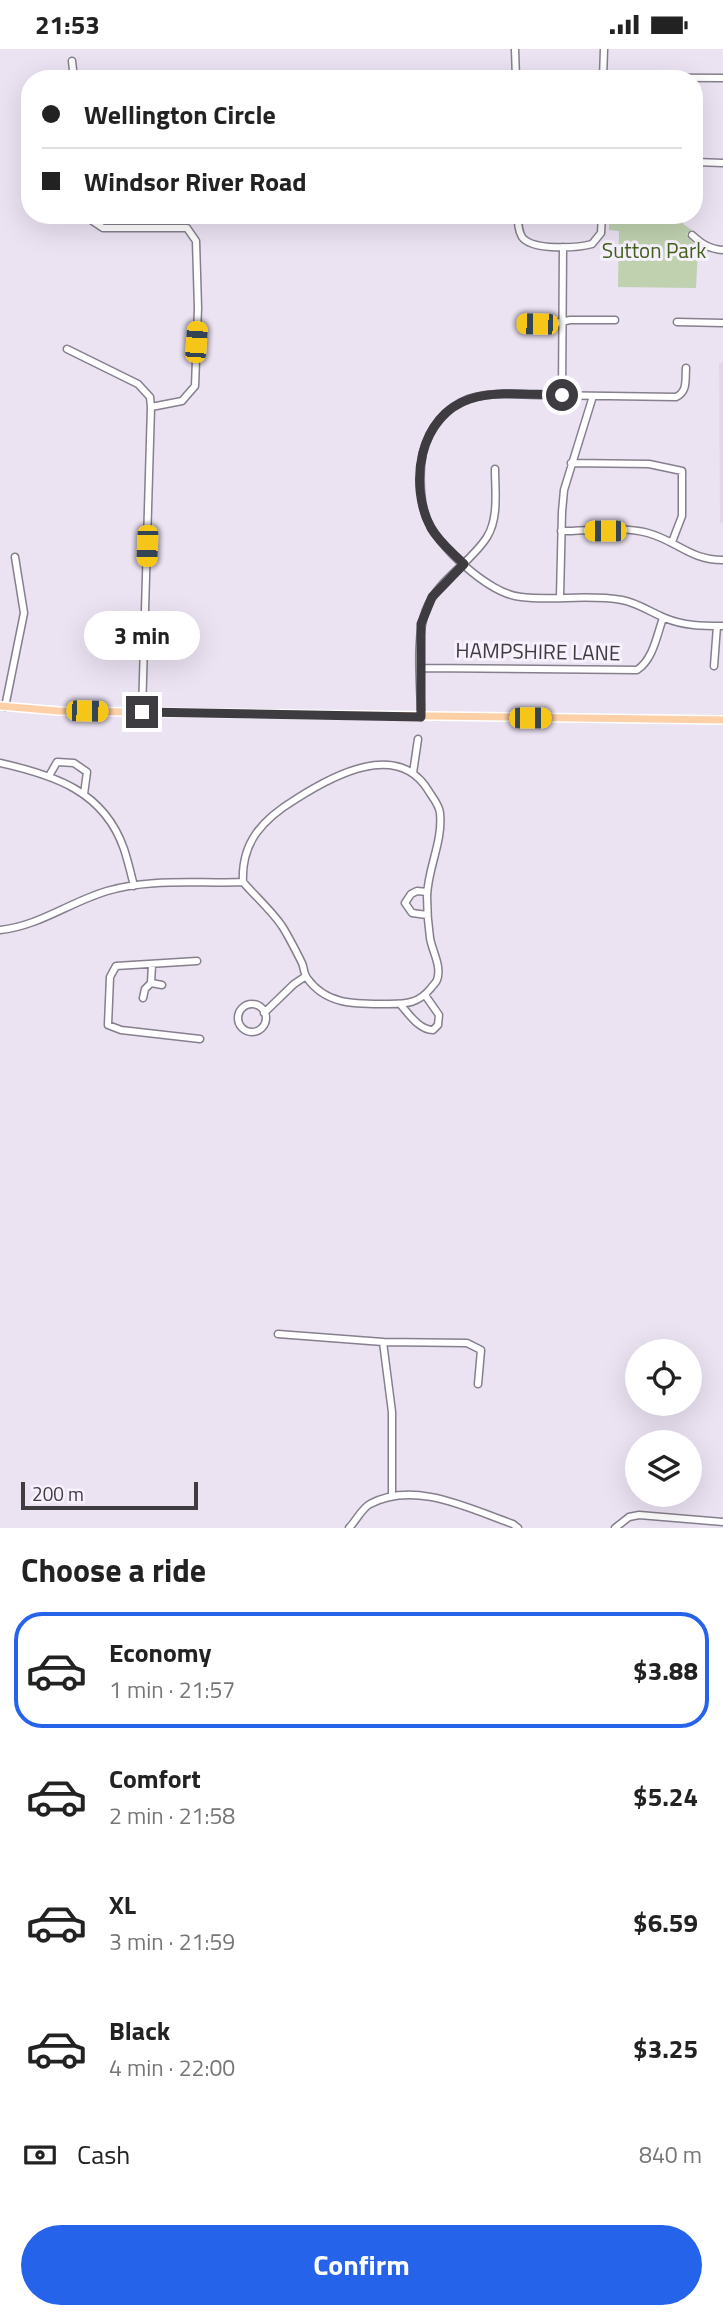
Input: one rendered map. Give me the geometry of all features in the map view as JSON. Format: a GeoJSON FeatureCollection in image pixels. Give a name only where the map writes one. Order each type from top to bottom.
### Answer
{"type":"FeatureCollection","features":[{"type":"Feature","properties":{"kind":"main road"},"geometry":{"type":"LineString","coordinates":[[3,707],[142,712],[723,720]]}},
{"type":"Feature","properties":{"kind":"street"},"geometry":{"type":"LineString","coordinates":[[515,49],[516,70]]}},
{"type":"Feature","properties":{"kind":"street"},"geometry":{"type":"LineString","coordinates":[[603,70],[604,49]]}},
{"type":"Feature","properties":{"kind":"street"},"geometry":{"type":"LineString","coordinates":[[72,61],[73,70]]}},
{"type":"Feature","properties":{"kind":"street"},"geometry":{"type":"LineString","coordinates":[[703,78],[723,78]]}},
{"type":"Feature","properties":{"kind":"street"},"geometry":{"type":"LineString","coordinates":[[703,162],[723,163]]}},
{"type":"Feature","properties":{"kind":"street"},"geometry":{"type":"LineString","coordinates":[[97,224],[103,228],[187,228],[196,241],[198,308],[195,386],[182,401],[151,408]]}},
{"type":"Feature","properties":{"kind":"street"},"geometry":{"type":"LineString","coordinates":[[519,224],[520,234],[525,240],[539,246],[563,247],[592,244],[601,233],[602,224]]}},
{"type":"Feature","properties":{"kind":"street"},"geometry":{"type":"LineString","coordinates":[[692,235],[702,245],[723,250]]}},
{"type":"Feature","properties":{"kind":"street"},"geometry":{"type":"LineString","coordinates":[[562,395],[563,247]]}},
{"type":"Feature","properties":{"kind":"street"},"geometry":{"type":"LineString","coordinates":[[521,324],[615,320]]}},
{"type":"Feature","properties":{"kind":"street"},"geometry":{"type":"LineString","coordinates":[[677,322],[723,323]]}},
{"type":"Feature","properties":{"kind":"street"},"geometry":{"type":"LineString","coordinates":[[67,349],[138,384],[150,397],[142,712]]}},
{"type":"Feature","properties":{"kind":"street"},"geometry":{"type":"LineString","coordinates":[[686,368],[684,390],[676,397],[498,395],[467,400],[443,416],[427,437],[421,465],[421,491],[426,517],[441,541],[488,585],[511,596],[523,598],[623,600],[663,618],[688,625],[720,626],[715,666]]}},
{"type":"Feature","properties":{"kind":"street"},"geometry":{"type":"LineString","coordinates":[[560,597],[564,490],[593,395]]}},
{"type":"Feature","properties":{"kind":"street"},"geometry":{"type":"LineString","coordinates":[[571,463],[649,464],[682,471],[682,516],[672,542]]}},
{"type":"Feature","properties":{"kind":"street"},"geometry":{"type":"LineString","coordinates":[[421,717],[420,637],[425,610],[432,597],[488,536],[494,517],[495,469]]}},
{"type":"Feature","properties":{"kind":"street"},"geometry":{"type":"LineString","coordinates":[[561,531],[638,531],[672,542],[701,558],[723,560]]}},
{"type":"Feature","properties":{"kind":"street"},"geometry":{"type":"LineString","coordinates":[[3,707],[24,613],[15,557]]}},
{"type":"Feature","properties":{"kind":"street","name":"HAMPSHIRE LANE"},"geometry":{"type":"LineString","coordinates":[[421,669],[637,670],[645,666],[649,659],[663,618]]}},
{"type":"Feature","properties":{"kind":"street"},"geometry":{"type":"LineString","coordinates":[[413,773],[418,739]]}},
{"type":"Feature","properties":{"kind":"street"},"geometry":{"type":"LineString","coordinates":[[49,776],[57,762],[74,762],[87,772],[84,794]]}},
{"type":"Feature","properties":{"kind":"street"},"geometry":{"type":"LineString","coordinates":[[0,763],[49,776],[77,788],[97,804],[116,830],[124,848],[134,886]]}},
{"type":"Feature","properties":{"kind":"street"},"geometry":{"type":"LineString","coordinates":[[371,765],[388,765],[413,773],[425,785],[440,809],[437,853],[430,875],[427,915],[430,940],[438,965],[437,980],[425,995],[414,1002],[349,1004],[325,996],[306,976],[282,925],[243,882],[242,868],[248,846],[272,813],[330,778],[371,765]]}},
{"type":"Feature","properties":{"kind":"street"},"geometry":{"type":"LineString","coordinates":[[0,930],[30,923],[77,901],[110,890],[156,883],[243,882]]}},
{"type":"Feature","properties":{"kind":"street"},"geometry":{"type":"LineString","coordinates":[[427,915],[412,913],[405,903],[411,894],[417,891],[428,892]]}},
{"type":"Feature","properties":{"kind":"street"},"geometry":{"type":"LineString","coordinates":[[197,961],[116,965],[110,977],[108,1025],[121,1030],[200,1039]]}},
{"type":"Feature","properties":{"kind":"street"},"geometry":{"type":"LineString","coordinates":[[143,998],[150,983],[152,965]]}},
{"type":"Feature","properties":{"kind":"street"},"geometry":{"type":"LineString","coordinates":[[264,1013],[288,989],[306,976]]}},
{"type":"Feature","properties":{"kind":"street"},"geometry":{"type":"LineString","coordinates":[[150,983],[162,985]]}},
{"type":"Feature","properties":{"kind":"street"},"geometry":{"type":"LineString","coordinates":[[400,1004],[419,1024],[427,1030],[433,1030],[438,1025],[439,1014],[425,995]]}},
{"type":"Feature","properties":{"kind":"street"},"geometry":{"type":"LineString","coordinates":[[246,1006],[259,1006],[264,1013],[265,1022],[260,1030],[246,1031],[239,1024],[238,1015],[246,1006]]}},
{"type":"Feature","properties":{"kind":"street"},"geometry":{"type":"LineString","coordinates":[[278,1334],[383,1342],[467,1343],[481,1350],[478,1384]]}},
{"type":"Feature","properties":{"kind":"street"},"geometry":{"type":"LineString","coordinates":[[383,1342],[392,1412],[392,1496]]}},
{"type":"Feature","properties":{"kind":"street"},"geometry":{"type":"LineString","coordinates":[[353,1526],[368,1505],[392,1496],[432,1496],[518,1528]]}},
{"type":"Feature","properties":{"kind":"street"},"geometry":{"type":"LineString","coordinates":[[615,1528],[629,1517],[639,1515],[723,1522]]}},
{"type":"Feature","properties":{"kind":"shaded area"},"geometry":{"type":"Polygon","coordinates":[[[719,363],[723,363],[723,523],[720,523],[719,363]]]}},
{"type":"Feature","properties":{"kind":"green space","name":"Sutton Park"},"geometry":{"type":"Polygon","coordinates":[[[609,224],[683,224],[692,230],[686,234],[698,249],[696,288],[618,287],[619,231],[609,230],[609,224]]]}},
{"type":"Feature","properties":{"kind":"route"},"geometry":{"type":"LineString","coordinates":[[142,712],[421,717],[421,624],[432,597],[464,564],[441,541],[426,517],[421,491],[421,465],[427,437],[453,407],[483,395],[562,395]]}}]}
